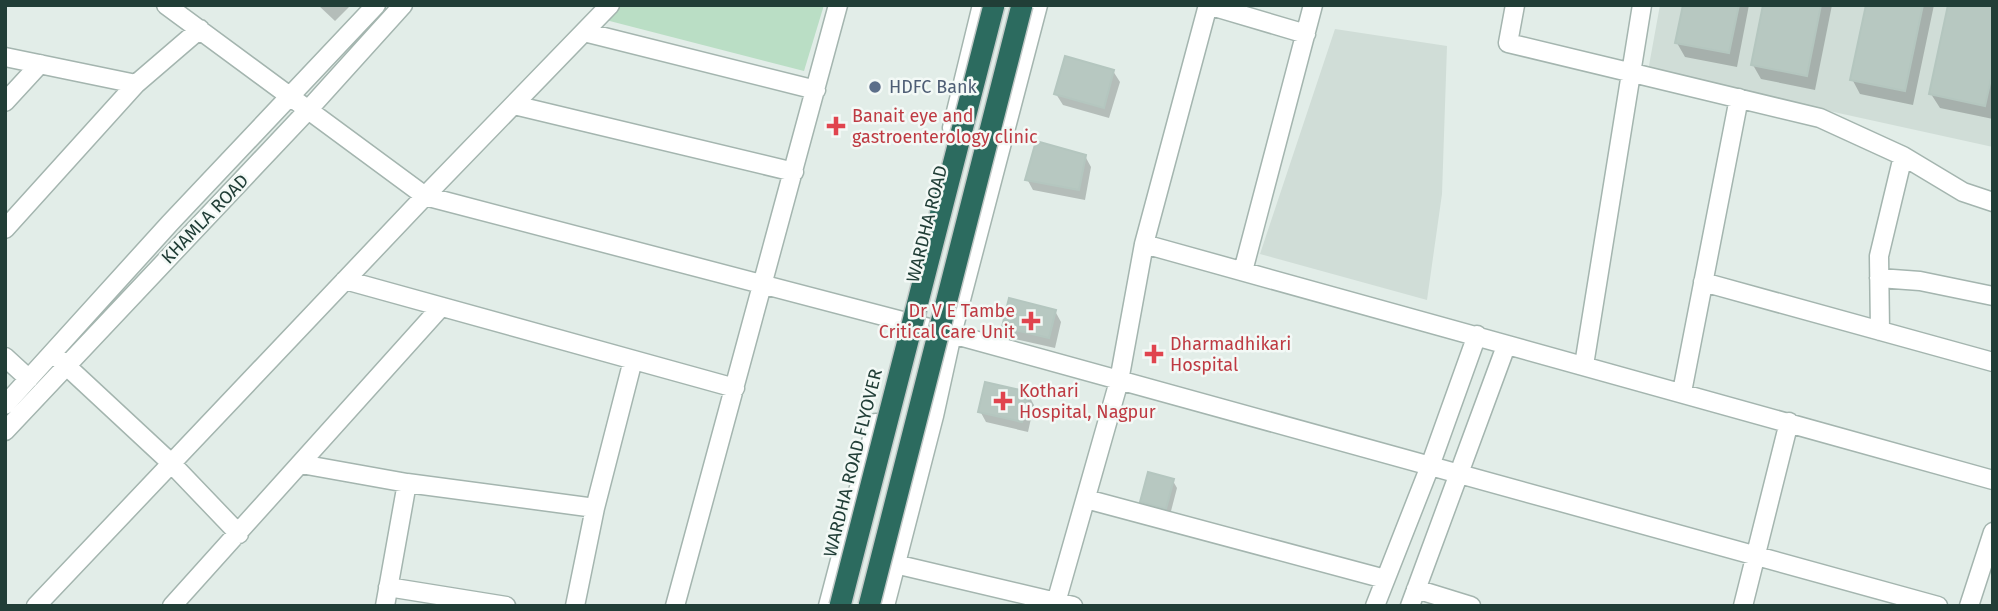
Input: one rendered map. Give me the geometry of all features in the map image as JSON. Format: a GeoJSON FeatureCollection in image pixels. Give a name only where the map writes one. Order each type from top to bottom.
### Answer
{"type":"FeatureCollection","features":[{"type":"Feature","properties":{"kind":"highway","name":"WARDHA ROAD FLYOVER"},"geometry":{"type":"LineString","coordinates":[[840,606],[994,5]]}},
{"type":"Feature","properties":{"kind":"highway"},"geometry":{"type":"LineString","coordinates":[[869,606],[1021,5]]}},
{"type":"Feature","properties":{"kind":"street"},"geometry":{"type":"LineString","coordinates":[[166,5],[189,12],[200,29],[425,196],[952,334],[1938,606]]}},
{"type":"Feature","properties":{"kind":"street","name":"KHAMLA ROAD"},"geometry":{"type":"LineString","coordinates":[[5,431],[59,359],[170,222],[376,5]]}},
{"type":"Feature","properties":{"kind":"street","name":"KHAMLA ROAD"},"geometry":{"type":"LineString","coordinates":[[5,405],[29,379],[59,359],[309,109],[403,5]]}},
{"type":"Feature","properties":{"kind":"street"},"geometry":{"type":"LineString","coordinates":[[36,606],[610,5]]}},
{"type":"Feature","properties":{"kind":"street"},"geometry":{"type":"LineString","coordinates":[[675,606],[838,5]]}},
{"type":"Feature","properties":{"kind":"street","name":"WARDHA ROAD"},"geometry":{"type":"LineString","coordinates":[[828,606],[982,5]]}},
{"type":"Feature","properties":{"kind":"street"},"geometry":{"type":"LineString","coordinates":[[885,606],[934,416],[952,334],[1038,5]]}},
{"type":"Feature","properties":{"kind":"street"},"geometry":{"type":"LineString","coordinates":[[895,564],[1061,604],[1086,499],[1119,381],[1144,244],[1208,5],[1306,34]]}},
{"type":"Feature","properties":{"kind":"street"},"geometry":{"type":"LineString","coordinates":[[1243,271],[1313,5]]}},
{"type":"Feature","properties":{"kind":"street"},"geometry":{"type":"LineString","coordinates":[[1515,5],[1508,43],[1820,118],[1903,156],[1963,192],[1993,202]]}},
{"type":"Feature","properties":{"kind":"street"},"geometry":{"type":"LineString","coordinates":[[1584,365],[1642,5]]}},
{"type":"Feature","properties":{"kind":"street"},"geometry":{"type":"LineString","coordinates":[[5,229],[136,84],[200,29]]}},
{"type":"Feature","properties":{"kind":"street"},"geometry":{"type":"LineString","coordinates":[[584,32],[816,90]]}},
{"type":"Feature","properties":{"kind":"street"},"geometry":{"type":"LineString","coordinates":[[5,57],[136,84]]}},
{"type":"Feature","properties":{"kind":"street"},"geometry":{"type":"LineString","coordinates":[[5,102],[40,64]]}},
{"type":"Feature","properties":{"kind":"street"},"geometry":{"type":"LineString","coordinates":[[1682,392],[1739,98]]}},
{"type":"Feature","properties":{"kind":"street"},"geometry":{"type":"LineString","coordinates":[[514,105],[794,172]]}},
{"type":"Feature","properties":{"kind":"street"},"geometry":{"type":"LineString","coordinates":[[1881,331],[1879,256],[1903,156]]}},
{"type":"Feature","properties":{"kind":"street"},"geometry":{"type":"LineString","coordinates":[[1144,244],[1993,480]]}},
{"type":"Feature","properties":{"kind":"street"},"geometry":{"type":"LineString","coordinates":[[1879,278],[1920,281],[1993,296]]}},
{"type":"Feature","properties":{"kind":"street"},"geometry":{"type":"LineString","coordinates":[[345,280],[735,388]]}},
{"type":"Feature","properties":{"kind":"street"},"geometry":{"type":"LineString","coordinates":[[1703,282],[1993,362]]}},
{"type":"Feature","properties":{"kind":"street"},"geometry":{"type":"LineString","coordinates":[[172,606],[441,307]]}},
{"type":"Feature","properties":{"kind":"street"},"geometry":{"type":"LineString","coordinates":[[1375,606],[1432,467],[1477,335]]}},
{"type":"Feature","properties":{"kind":"street"},"geometry":{"type":"LineString","coordinates":[[1471,606],[1413,597],[1456,473],[1506,346]]}},
{"type":"Feature","properties":{"kind":"street"},"geometry":{"type":"LineString","coordinates":[[5,357],[29,379]]}},
{"type":"Feature","properties":{"kind":"street"},"geometry":{"type":"LineString","coordinates":[[59,359],[171,463],[239,534]]}},
{"type":"Feature","properties":{"kind":"street"},"geometry":{"type":"LineString","coordinates":[[575,606],[595,508],[632,360]]}},
{"type":"Feature","properties":{"kind":"street"},"geometry":{"type":"LineString","coordinates":[[1743,606],[1788,422]]}},
{"type":"Feature","properties":{"kind":"street"},"geometry":{"type":"LineString","coordinates":[[301,464],[407,484],[595,508]]}},
{"type":"Feature","properties":{"kind":"street"},"geometry":{"type":"LineString","coordinates":[[385,606],[407,484]]}},
{"type":"Feature","properties":{"kind":"street"},"geometry":{"type":"LineString","coordinates":[[1086,499],[1385,579]]}},
{"type":"Feature","properties":{"kind":"street"},"geometry":{"type":"LineString","coordinates":[[1969,606],[1993,532]]}},
{"type":"Feature","properties":{"kind":"street"},"geometry":{"type":"LineString","coordinates":[[388,587],[506,606]]}},
{"type":"Feature","properties":{"kind":"shaded area"},"geometry":{"type":"Polygon","coordinates":[[[1660,5],[1993,5],[1993,147],[1648,71],[1660,5]]]}},
{"type":"Feature","properties":{"kind":"shaded area"},"geometry":{"type":"Polygon","coordinates":[[[1335,29],[1447,46],[1442,194],[1427,300],[1260,254],[1335,29]]]}},
{"type":"Feature","properties":{"kind":"green space"},"geometry":{"type":"Polygon","coordinates":[[[612,5],[824,5],[804,71],[598,18],[612,5]]]}},
{"type":"Feature","properties":{"kind":"building"},"geometry":{"type":"Polygon","coordinates":[[[1683,5],[1739,5],[1729,53],[1675,43],[1683,5]]]}},
{"type":"Feature","properties":{"kind":"building"},"geometry":{"type":"Polygon","coordinates":[[[1763,5],[1821,5],[1807,76],[1751,65],[1763,5]]]}},
{"type":"Feature","properties":{"kind":"building"},"geometry":{"type":"Polygon","coordinates":[[[1866,5],[1923,5],[1905,91],[1850,80],[1866,5]]]}},
{"type":"Feature","properties":{"kind":"building"},"geometry":{"type":"Polygon","coordinates":[[[1948,5],[1993,5],[1993,70],[1985,106],[1929,94],[1948,5]]]}},
{"type":"Feature","properties":{"kind":"building"},"geometry":{"type":"Polygon","coordinates":[[[1065,56],[1114,70],[1104,108],[1054,94],[1065,56]]]}},
{"type":"Feature","properties":{"kind":"building"},"geometry":{"type":"Polygon","coordinates":[[[1036,141],[1086,155],[1079,190],[1025,180],[1036,141]]]}},
{"type":"Feature","properties":{"kind":"building"},"geometry":{"type":"Polygon","coordinates":[[[1009,298],[1056,310],[1049,338],[1002,327],[1009,298]]]}},
{"type":"Feature","properties":{"kind":"building"},"geometry":{"type":"Polygon","coordinates":[[[985,382],[1029,392],[1022,422],[978,412],[985,382]]]}},
{"type":"Feature","properties":{"kind":"building"},"geometry":{"type":"Polygon","coordinates":[[[1148,472],[1174,479],[1166,509],[1140,502],[1148,472]]]}},
{"type":"Feature","properties":{"kind":"railway"},"geometry":{"type":"LineString","coordinates":[[844,606],[998,5]]}},
{"type":"Feature","properties":{"kind":"place","name":"HDFC Bank"},"geometry":{"type":"Point","coordinates":[875,87]}},
{"type":"Feature","properties":{"kind":"place","name":"Banait eye and gastroenterology clinic"},"geometry":{"type":"Point","coordinates":[836,126]}},
{"type":"Feature","properties":{"kind":"place","name":"Dr V E Tambe Critical Care Unit"},"geometry":{"type":"Point","coordinates":[1031,321]}},
{"type":"Feature","properties":{"kind":"place","name":"Dharmadhikari Hospital"},"geometry":{"type":"Point","coordinates":[1154,354]}},
{"type":"Feature","properties":{"kind":"place","name":"Kothari Hospital, Nagpur"},"geometry":{"type":"Point","coordinates":[1003,401]}}]}
